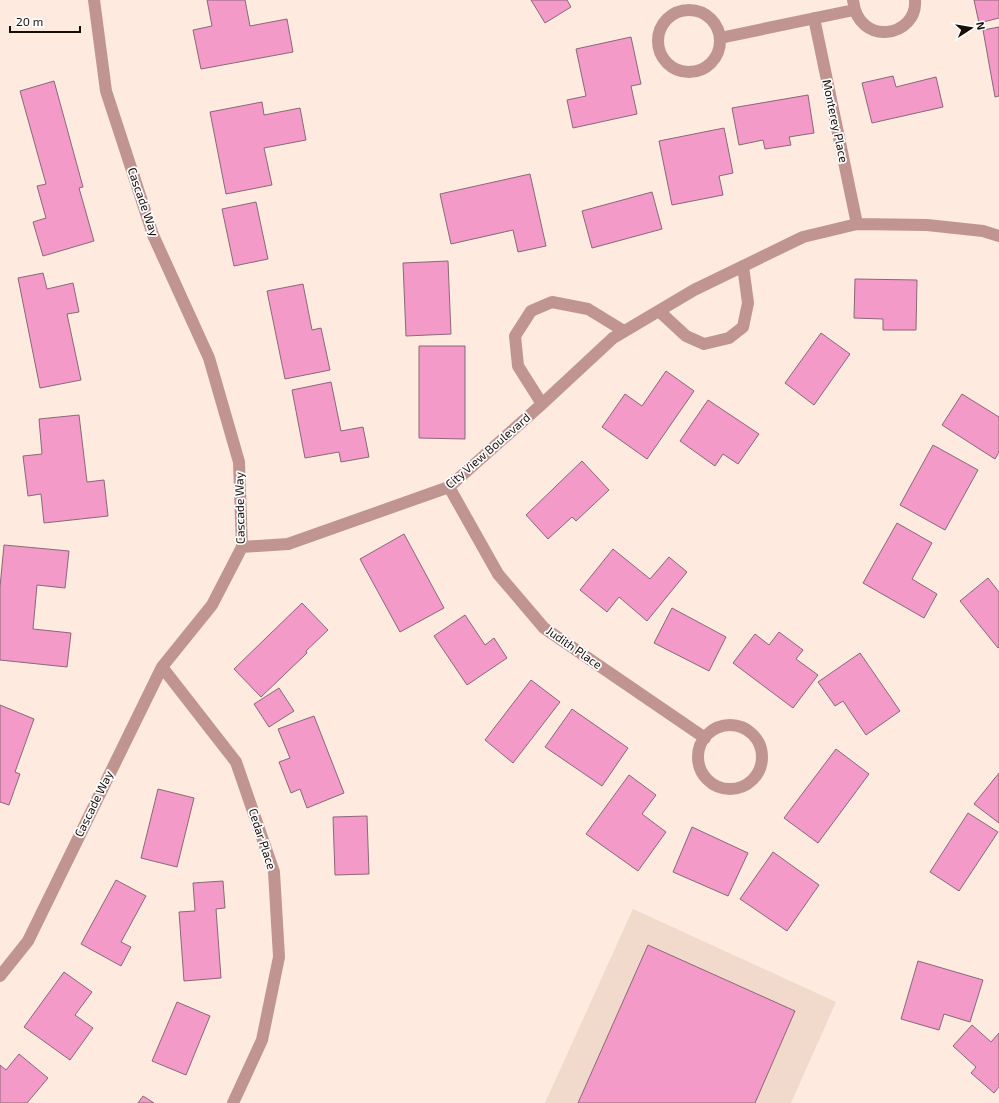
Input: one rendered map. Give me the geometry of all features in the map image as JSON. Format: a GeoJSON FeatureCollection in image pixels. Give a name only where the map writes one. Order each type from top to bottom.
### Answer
{"type":"FeatureCollection","features":[{"type":"Feature","properties":{"kind":"street","name":"Cascade Way"},"geometry":{"type":"LineString","coordinates":[[0,976],[28,941],[162,667],[212,605],[242,547],[238,462],[209,358],[154,235],[106,91],[94,0]]}},
{"type":"Feature","properties":{"kind":"street"},"geometry":{"type":"LineString","coordinates":[[720,38],[814,18],[853,5],[859,20],[866,27],[876,32],[887,32],[898,29],[907,22],[912,13],[915,0]]}},
{"type":"Feature","properties":{"kind":"street"},"geometry":{"type":"LineString","coordinates":[[692,10],[702,12],[711,19],[717,28],[720,38],[719,49],[714,59],[707,67],[697,71],[686,72],[675,69],[666,63],[660,54],[658,44],[658,33],[663,23],[671,15],[681,11],[692,10]]}},
{"type":"Feature","properties":{"kind":"street","name":"Monterey Place"},"geometry":{"type":"LineString","coordinates":[[814,18],[857,224]]}},
{"type":"Feature","properties":{"kind":"street","name":"City View Boulevard"},"geometry":{"type":"LineString","coordinates":[[242,547],[288,544],[449,487],[613,338],[694,290],[803,237],[857,224],[927,225],[983,231],[999,236]]}},
{"type":"Feature","properties":{"kind":"street"},"geometry":{"type":"LineString","coordinates":[[659,311],[686,336],[704,344],[729,338],[743,327],[748,303],[743,266]]}},
{"type":"Feature","properties":{"kind":"street"},"geometry":{"type":"LineString","coordinates":[[542,404],[518,366],[515,336],[531,311],[552,302],[588,309],[624,331]]}},
{"type":"Feature","properties":{"kind":"street","name":"Judith Place"},"geometry":{"type":"LineString","coordinates":[[449,487],[498,574],[544,628],[705,738]]}},
{"type":"Feature","properties":{"kind":"street","name":"Cedar Place"},"geometry":{"type":"LineString","coordinates":[[162,667],[236,762],[274,872],[279,957],[262,1040],[233,1103]]}},
{"type":"Feature","properties":{"kind":"street"},"geometry":{"type":"LineString","coordinates":[[723,726],[734,726],[747,730],[755,738],[761,750],[762,761],[760,769],[754,779],[748,784],[738,788],[726,789],[715,786],[703,775],[699,765],[699,748],[705,738],[713,730],[723,726]]}},
{"type":"Feature","properties":{"kind":"shaded area"},"geometry":{"type":"Polygon","coordinates":[[[633,909],[836,1002],[791,1103],[545,1103],[633,909]]]}},
{"type":"Feature","properties":{"kind":"building"},"geometry":{"type":"Polygon","coordinates":[[[207,0],[245,0],[250,26],[287,19],[293,52],[201,69],[193,30],[212,26],[207,0]]]}},
{"type":"Feature","properties":{"kind":"building"},"geometry":{"type":"Polygon","coordinates":[[[531,0],[567,0],[571,7],[545,23],[531,0]]]}},
{"type":"Feature","properties":{"kind":"building"},"geometry":{"type":"Polygon","coordinates":[[[974,0],[999,0],[999,18],[979,23],[974,0]]]}},
{"type":"Feature","properties":{"kind":"building"},"geometry":{"type":"Polygon","coordinates":[[[999,27],[999,96],[995,97],[983,30],[999,27]]]}},
{"type":"Feature","properties":{"kind":"building"},"geometry":{"type":"Polygon","coordinates":[[[631,37],[641,84],[631,86],[637,114],[573,128],[567,100],[586,96],[576,49],[631,37]]]}},
{"type":"Feature","properties":{"kind":"building"},"geometry":{"type":"Polygon","coordinates":[[[893,76],[896,87],[936,77],[943,107],[872,123],[862,83],[893,76]]]}},
{"type":"Feature","properties":{"kind":"building"},"geometry":{"type":"Polygon","coordinates":[[[54,81],[83,187],[79,188],[94,241],[43,256],[33,222],[46,218],[37,186],[46,184],[20,91],[54,81]]]}},
{"type":"Feature","properties":{"kind":"building"},"geometry":{"type":"Polygon","coordinates":[[[808,95],[814,133],[789,137],[791,145],[765,149],[763,140],[739,145],[732,108],[808,95]]]}},
{"type":"Feature","properties":{"kind":"building"},"geometry":{"type":"Polygon","coordinates":[[[262,102],[264,115],[300,108],[306,140],[264,148],[272,185],[226,194],[210,112],[262,102]]]}},
{"type":"Feature","properties":{"kind":"building"},"geometry":{"type":"Polygon","coordinates":[[[724,128],[733,173],[719,176],[723,195],[672,205],[659,141],[724,128]]]}},
{"type":"Feature","properties":{"kind":"building"},"geometry":{"type":"Polygon","coordinates":[[[530,174],[546,246],[518,252],[513,230],[451,244],[440,194],[530,174]]]}},
{"type":"Feature","properties":{"kind":"building"},"geometry":{"type":"Polygon","coordinates":[[[652,192],[662,229],[592,248],[582,211],[652,192]]]}},
{"type":"Feature","properties":{"kind":"building"},"geometry":{"type":"Polygon","coordinates":[[[256,202],[268,259],[234,266],[222,209],[256,202]]]}},
{"type":"Feature","properties":{"kind":"building"},"geometry":{"type":"Polygon","coordinates":[[[448,261],[451,334],[406,336],[403,263],[448,261]]]}},
{"type":"Feature","properties":{"kind":"building"},"geometry":{"type":"Polygon","coordinates":[[[43,273],[47,289],[73,283],[79,312],[67,314],[81,380],[40,388],[18,278],[43,273]]]}},
{"type":"Feature","properties":{"kind":"building"},"geometry":{"type":"Polygon","coordinates":[[[855,279],[917,280],[916,330],[883,330],[883,319],[854,318],[855,279]]]}},
{"type":"Feature","properties":{"kind":"building"},"geometry":{"type":"Polygon","coordinates":[[[303,284],[312,330],[321,328],[330,370],[285,379],[267,291],[303,284]]]}},
{"type":"Feature","properties":{"kind":"building"},"geometry":{"type":"Polygon","coordinates":[[[821,333],[850,354],[814,405],[785,383],[821,333]]]}},
{"type":"Feature","properties":{"kind":"building"},"geometry":{"type":"Polygon","coordinates":[[[419,346],[465,346],[465,439],[419,438],[419,346]]]}},
{"type":"Feature","properties":{"kind":"building"},"geometry":{"type":"Polygon","coordinates":[[[666,371],[694,391],[647,459],[602,427],[625,394],[642,406],[666,371]]]}},
{"type":"Feature","properties":{"kind":"building"},"geometry":{"type":"Polygon","coordinates":[[[331,382],[341,431],[363,427],[369,457],[341,462],[339,452],[305,458],[292,390],[331,382]]]}},
{"type":"Feature","properties":{"kind":"building"},"geometry":{"type":"Polygon","coordinates":[[[962,394],[999,417],[999,452],[995,459],[942,425],[962,394]]]}},
{"type":"Feature","properties":{"kind":"building"},"geometry":{"type":"Polygon","coordinates":[[[708,400],[759,434],[738,464],[723,454],[715,466],[680,441],[708,400]]]}},
{"type":"Feature","properties":{"kind":"building"},"geometry":{"type":"Polygon","coordinates":[[[79,415],[87,482],[104,480],[108,516],[44,523],[41,494],[28,496],[23,456],[42,454],[39,419],[79,415]]]}},
{"type":"Feature","properties":{"kind":"building"},"geometry":{"type":"Polygon","coordinates":[[[933,445],[978,470],[945,530],[900,505],[933,445]]]}},
{"type":"Feature","properties":{"kind":"building"},"geometry":{"type":"Polygon","coordinates":[[[582,461],[609,490],[576,521],[572,517],[548,539],[526,515],[582,461]]]}},
{"type":"Feature","properties":{"kind":"building"},"geometry":{"type":"Polygon","coordinates":[[[897,523],[932,543],[912,579],[937,594],[924,618],[863,583],[897,523]]]}},
{"type":"Feature","properties":{"kind":"building"},"geometry":{"type":"Polygon","coordinates":[[[404,534],[444,608],[400,632],[360,559],[404,534]]]}},
{"type":"Feature","properties":{"kind":"building"},"geometry":{"type":"Polygon","coordinates":[[[4,545],[69,551],[65,588],[37,585],[33,629],[71,633],[67,667],[0,660],[0,587],[4,545]]]}},
{"type":"Feature","properties":{"kind":"building"},"geometry":{"type":"Polygon","coordinates":[[[613,549],[650,579],[669,557],[687,572],[647,621],[619,597],[607,612],[580,590],[613,549]]]}},
{"type":"Feature","properties":{"kind":"building"},"geometry":{"type":"Polygon","coordinates":[[[988,578],[999,592],[998,648],[960,601],[988,578]]]}},
{"type":"Feature","properties":{"kind":"building"},"geometry":{"type":"Polygon","coordinates":[[[302,603],[328,630],[306,651],[307,653],[261,697],[234,669],[302,603]]]}},
{"type":"Feature","properties":{"kind":"building"},"geometry":{"type":"Polygon","coordinates":[[[672,608],[726,637],[709,671],[654,643],[672,608]]]}},
{"type":"Feature","properties":{"kind":"building"},"geometry":{"type":"Polygon","coordinates":[[[465,615],[485,645],[494,638],[507,658],[467,685],[434,636],[465,615]]]}},
{"type":"Feature","properties":{"kind":"building"},"geometry":{"type":"Polygon","coordinates":[[[779,632],[803,650],[796,659],[818,675],[793,708],[733,663],[755,634],[769,645],[779,632]]]}},
{"type":"Feature","properties":{"kind":"building"},"geometry":{"type":"Polygon","coordinates":[[[860,653],[900,711],[866,735],[843,701],[835,706],[818,682],[860,653]]]}},
{"type":"Feature","properties":{"kind":"building"},"geometry":{"type":"Polygon","coordinates":[[[531,680],[560,702],[513,763],[485,740],[531,680]]]}},
{"type":"Feature","properties":{"kind":"building"},"geometry":{"type":"Polygon","coordinates":[[[279,688],[294,711],[269,727],[254,704],[279,688]]]}},
{"type":"Feature","properties":{"kind":"building"},"geometry":{"type":"Polygon","coordinates":[[[0,705],[34,719],[15,772],[20,774],[9,805],[0,802],[0,705]]]}},
{"type":"Feature","properties":{"kind":"building"},"geometry":{"type":"Polygon","coordinates":[[[572,709],[628,748],[602,786],[545,747],[572,709]]]}},
{"type":"Feature","properties":{"kind":"building"},"geometry":{"type":"Polygon","coordinates":[[[314,716],[344,793],[307,808],[300,789],[291,793],[279,762],[290,758],[278,729],[314,716]]]}},
{"type":"Feature","properties":{"kind":"building"},"geometry":{"type":"Polygon","coordinates":[[[836,749],[869,774],[818,843],[784,818],[836,749]]]}},
{"type":"Feature","properties":{"kind":"building"},"geometry":{"type":"Polygon","coordinates":[[[999,773],[999,823],[974,804],[999,773]]]}},
{"type":"Feature","properties":{"kind":"building"},"geometry":{"type":"Polygon","coordinates":[[[629,775],[656,795],[642,814],[666,832],[638,871],[586,834],[629,775]]]}},
{"type":"Feature","properties":{"kind":"building"},"geometry":{"type":"Polygon","coordinates":[[[158,789],[194,798],[177,867],[141,858],[158,789]]]}},
{"type":"Feature","properties":{"kind":"building"},"geometry":{"type":"Polygon","coordinates":[[[968,813],[998,832],[959,891],[930,872],[968,813]]]}},
{"type":"Feature","properties":{"kind":"building"},"geometry":{"type":"Polygon","coordinates":[[[367,816],[369,874],[335,875],[333,817],[367,816]]]}},
{"type":"Feature","properties":{"kind":"building"},"geometry":{"type":"Polygon","coordinates":[[[692,827],[748,853],[728,896],[673,872],[692,827]]]}},
{"type":"Feature","properties":{"kind":"building"},"geometry":{"type":"Polygon","coordinates":[[[773,852],[819,885],[787,931],[740,899],[773,852]]]}},
{"type":"Feature","properties":{"kind":"building"},"geometry":{"type":"Polygon","coordinates":[[[116,880],[146,896],[121,942],[131,947],[121,966],[81,944],[116,880]]]}},
{"type":"Feature","properties":{"kind":"building"},"geometry":{"type":"Polygon","coordinates":[[[223,881],[225,908],[216,909],[221,978],[184,981],[179,912],[195,911],[193,883],[223,881]]]}},
{"type":"Feature","properties":{"kind":"building"},"geometry":{"type":"Polygon","coordinates":[[[648,945],[795,1011],[755,1103],[578,1103],[648,945]]]}},
{"type":"Feature","properties":{"kind":"building"},"geometry":{"type":"Polygon","coordinates":[[[918,961],[983,980],[970,1022],[944,1014],[939,1030],[901,1019],[918,961]]]}},
{"type":"Feature","properties":{"kind":"building"},"geometry":{"type":"Polygon","coordinates":[[[64,972],[92,992],[75,1015],[93,1028],[70,1060],[24,1027],[64,972]]]}},
{"type":"Feature","properties":{"kind":"building"},"geometry":{"type":"Polygon","coordinates":[[[177,1002],[210,1016],[186,1075],[152,1061],[177,1002]]]}},
{"type":"Feature","properties":{"kind":"building"},"geometry":{"type":"Polygon","coordinates":[[[972,1025],[991,1042],[999,1033],[999,1087],[994,1093],[971,1073],[976,1067],[953,1046],[972,1025]]]}},
{"type":"Feature","properties":{"kind":"building"},"geometry":{"type":"Polygon","coordinates":[[[19,1054],[48,1078],[27,1103],[0,1103],[0,1065],[6,1070],[19,1054]]]}},
{"type":"Feature","properties":{"kind":"building"},"geometry":{"type":"Polygon","coordinates":[[[143,1096],[154,1103],[138,1103],[143,1096]]]}}]}
